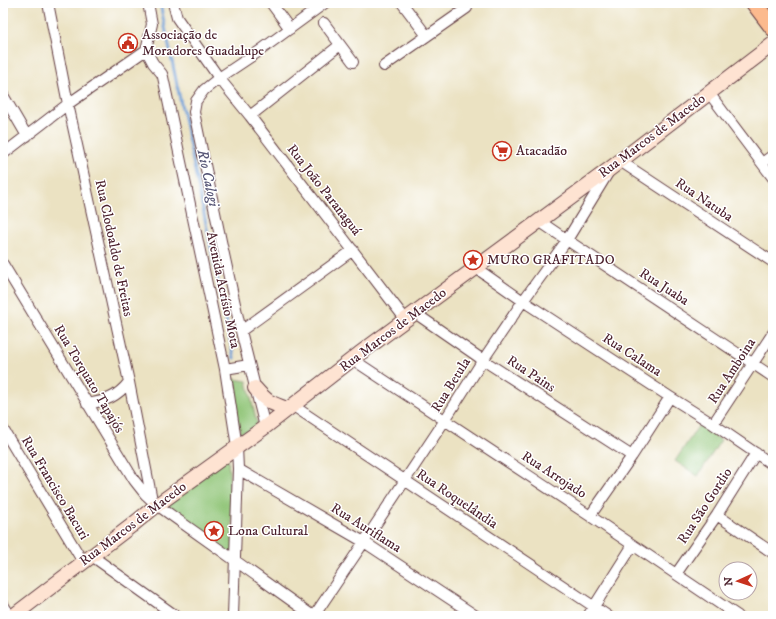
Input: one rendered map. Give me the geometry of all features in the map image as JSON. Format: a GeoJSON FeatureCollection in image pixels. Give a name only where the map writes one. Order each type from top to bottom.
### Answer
{"type":"FeatureCollection","features":[{"type":"Feature","properties":{"kind":"main road"},"geometry":{"type":"LineString","coordinates":[[754,3],[773,28]]}},
{"type":"Feature","properties":{"kind":"main road","name":"Rua Marcos de Macedo"},"geometry":{"type":"LineString","coordinates":[[16,615],[131,526],[154,502],[238,447],[352,359],[540,221],[773,44]]}},
{"type":"Feature","properties":{"kind":"main road"},"geometry":{"type":"LineString","coordinates":[[255,388],[267,401],[272,404],[290,407]]}},
{"type":"Feature","properties":{"kind":"street","name":"Rua Clodoaldo de Freitas"},"geometry":{"type":"LineString","coordinates":[[48,3],[68,104],[154,502]]}},
{"type":"Feature","properties":{"kind":"street"},"geometry":{"type":"LineString","coordinates":[[3,154],[68,104],[146,50],[152,24],[148,3]]}},
{"type":"Feature","properties":{"kind":"street"},"geometry":{"type":"LineString","coordinates":[[173,3],[178,18],[219,78]]}},
{"type":"Feature","properties":{"kind":"street"},"geometry":{"type":"LineString","coordinates":[[271,3],[290,29]]}},
{"type":"Feature","properties":{"kind":"street","name":"Avenida Acrísio Mota"},"geometry":{"type":"LineString","coordinates":[[264,427],[220,241],[194,112],[196,101],[204,90],[324,3]]}},
{"type":"Feature","properties":{"kind":"street"},"geometry":{"type":"LineString","coordinates":[[402,3],[427,36]]}},
{"type":"Feature","properties":{"kind":"street"},"geometry":{"type":"LineString","coordinates":[[384,66],[467,8]]}},
{"type":"Feature","properties":{"kind":"street"},"geometry":{"type":"LineString","coordinates":[[324,23],[353,62]]}},
{"type":"Feature","properties":{"kind":"street"},"geometry":{"type":"LineString","coordinates":[[250,116],[340,45]]}},
{"type":"Feature","properties":{"kind":"street","name":"Avenida Acrísio Mota"},"geometry":{"type":"LineString","coordinates":[[146,50],[163,77],[225,369],[238,447],[233,616]]}},
{"type":"Feature","properties":{"kind":"street","name":"Rua João Paranaguá"},"geometry":{"type":"LineString","coordinates":[[219,78],[353,250],[411,316]]}},
{"type":"Feature","properties":{"kind":"street"},"geometry":{"type":"LineString","coordinates":[[709,93],[773,178]]}},
{"type":"Feature","properties":{"kind":"street"},"geometry":{"type":"LineString","coordinates":[[3,95],[27,136]]}},
{"type":"Feature","properties":{"kind":"street"},"geometry":{"type":"LineString","coordinates":[[762,163],[773,155]]}},
{"type":"Feature","properties":{"kind":"street","name":"Rua Betula"},"geometry":{"type":"LineString","coordinates":[[313,616],[364,542],[483,360],[567,240],[616,164]]}},
{"type":"Feature","properties":{"kind":"street","name":"Rua Natuba"},"geometry":{"type":"LineString","coordinates":[[616,164],[773,262]]}},
{"type":"Feature","properties":{"kind":"street","name":"Rua Juaba"},"geometry":{"type":"LineString","coordinates":[[540,221],[773,376]]}},
{"type":"Feature","properties":{"kind":"street"},"geometry":{"type":"LineString","coordinates":[[241,331],[353,250]]}},
{"type":"Feature","properties":{"kind":"street","name":"Rua Torquato Tapajós"},"geometry":{"type":"LineString","coordinates":[[3,264],[87,404],[140,488],[154,502],[313,616]]}},
{"type":"Feature","properties":{"kind":"street","name":"Rua Calama"},"geometry":{"type":"LineString","coordinates":[[476,268],[523,301],[713,424],[773,465]]}},
{"type":"Feature","properties":{"kind":"street","name":"Rua Pains"},"geometry":{"type":"LineString","coordinates":[[411,316],[483,360],[632,456]]}},
{"type":"Feature","properties":{"kind":"street","name":"Rua Amboina"},"geometry":{"type":"LineString","coordinates":[[713,424],[773,333]]}},
{"type":"Feature","properties":{"kind":"street","name":"Rua Arrojado"},"geometry":{"type":"LineString","coordinates":[[352,359],[590,516],[738,616]]}},
{"type":"Feature","properties":{"kind":"street"},"geometry":{"type":"LineString","coordinates":[[225,369],[249,365]]}},
{"type":"Feature","properties":{"kind":"street"},"geometry":{"type":"LineString","coordinates":[[87,404],[106,400],[114,396],[123,390],[129,382]]}},
{"type":"Feature","properties":{"kind":"street"},"geometry":{"type":"LineString","coordinates":[[590,516],[632,456],[670,397]]}},
{"type":"Feature","properties":{"kind":"street","name":"Rua Roquelândia"},"geometry":{"type":"LineString","coordinates":[[290,407],[608,616]]}},
{"type":"Feature","properties":{"kind":"street","name":"Rua Francisco Bacuri"},"geometry":{"type":"LineString","coordinates":[[3,429],[87,559]]}},
{"type":"Feature","properties":{"kind":"street","name":"Rua São Gordio"},"geometry":{"type":"LineString","coordinates":[[676,574],[717,515],[756,453]]}},
{"type":"Feature","properties":{"kind":"street","name":"Rua Auriflama"},"geometry":{"type":"LineString","coordinates":[[238,469],[364,542],[476,616]]}},
{"type":"Feature","properties":{"kind":"street"},"geometry":{"type":"LineString","coordinates":[[717,515],[773,553]]}},
{"type":"Feature","properties":{"kind":"street"},"geometry":{"type":"LineString","coordinates":[[588,616],[633,545]]}},
{"type":"Feature","properties":{"kind":"street"},"geometry":{"type":"LineString","coordinates":[[87,559],[176,616]]}},
{"type":"Feature","properties":{"kind":"street"},"geometry":{"type":"LineString","coordinates":[[3,604],[16,615]]}},
{"type":"Feature","properties":{"kind":"green space"},"geometry":{"type":"Polygon","coordinates":[[[228,378],[247,381],[258,428],[240,433],[228,378]]]}},
{"type":"Feature","properties":{"kind":"green space"},"geometry":{"type":"Polygon","coordinates":[[[699,425],[721,440],[698,476],[675,461],[699,425]]]}},
{"type":"Feature","properties":{"kind":"green space","name":"Lona Cultural"},"geometry":{"type":"Polygon","coordinates":[[[228,454],[234,558],[159,505],[228,454]]]}},
{"type":"Feature","properties":{"kind":"waterway","name":"Rio Calogi"},"geometry":{"type":"LineString","coordinates":[[160,3],[234,358]]}},
{"type":"Feature","properties":{"kind":"place","name":"Associação de Moradores Guadalupe"},"geometry":{"type":"Point","coordinates":[128,43]}},
{"type":"Feature","properties":{"kind":"place","name":"Atacadão"},"geometry":{"type":"Point","coordinates":[502,151]}},
{"type":"Feature","properties":{"kind":"place","name":"MURO GRAFITADO"},"geometry":{"type":"Point","coordinates":[473,260]}},
{"type":"Feature","properties":{"kind":"place","name":"Lona Cultural"},"geometry":{"type":"Point","coordinates":[214,531]}}]}
